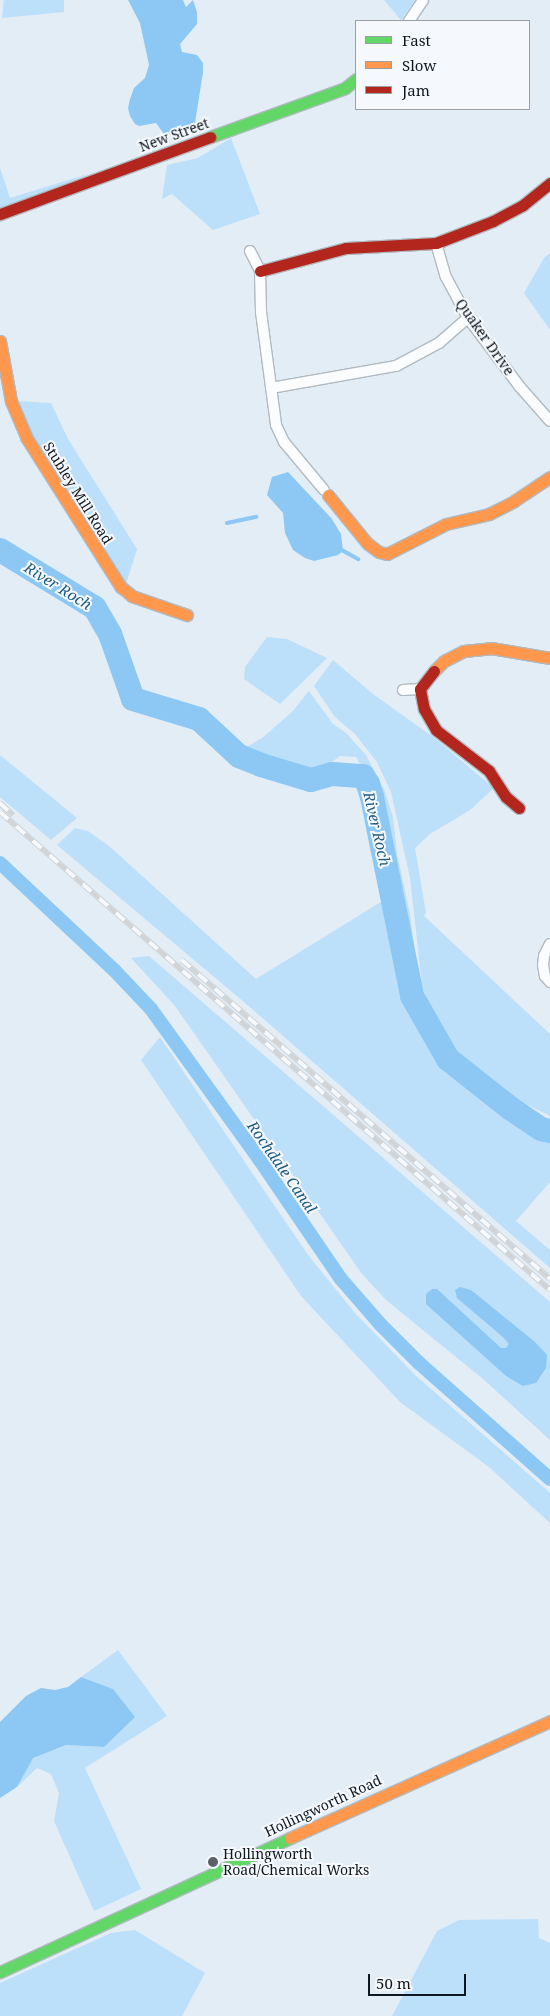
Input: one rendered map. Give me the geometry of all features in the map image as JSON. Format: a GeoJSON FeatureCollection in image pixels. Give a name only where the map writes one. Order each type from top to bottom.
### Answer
{"type":"FeatureCollection","features":[{"type":"Feature","properties":{"kind":"street"},"geometry":{"type":"LineString","coordinates":[[410,20],[423,0]]}},
{"type":"Feature","properties":{"kind":"street","name":"New Street"},"geometry":{"type":"LineString","coordinates":[[0,214],[345,88],[355,81]]}},
{"type":"Feature","properties":{"kind":"street"},"geometry":{"type":"LineString","coordinates":[[260,271],[346,248],[436,243],[493,221],[523,206],[550,183]]}},
{"type":"Feature","properties":{"kind":"street","name":"Quaker Drive"},"geometry":{"type":"LineString","coordinates":[[436,243],[446,277],[468,318],[520,388],[550,421]]}},
{"type":"Feature","properties":{"kind":"street"},"geometry":{"type":"LineString","coordinates":[[250,251],[260,271],[261,312],[276,425],[284,442],[367,543],[380,552],[387,554],[446,524],[489,514],[514,501],[550,477]]}},
{"type":"Feature","properties":{"kind":"street"},"geometry":{"type":"LineString","coordinates":[[271,388],[396,366],[439,343],[468,318]]}},
{"type":"Feature","properties":{"kind":"street","name":"Stubley Mill Road"},"geometry":{"type":"LineString","coordinates":[[0,341],[11,401],[26,437],[121,587],[132,596],[187,615]]}},
{"type":"Feature","properties":{"kind":"street"},"geometry":{"type":"LineString","coordinates":[[519,808],[506,797],[489,771],[436,730],[424,709],[420,689],[425,680],[444,661],[464,651],[491,648],[550,658]]}},
{"type":"Feature","properties":{"kind":"street"},"geometry":{"type":"LineString","coordinates":[[402,690],[420,689]]}},
{"type":"Feature","properties":{"kind":"street"},"geometry":{"type":"LineString","coordinates":[[534,981],[548,979],[544,956],[550,944]]}},
{"type":"Feature","properties":{"kind":"street","name":"Hollingworth Road"},"geometry":{"type":"LineString","coordinates":[[0,1972],[504,1740],[550,1722]]}},
{"type":"Feature","properties":{"kind":"shaded area"},"geometry":{"type":"Polygon","coordinates":[[[4,0],[64,0],[64,12],[2,18],[4,0]]]}},
{"type":"Feature","properties":{"kind":"shaded area"},"geometry":{"type":"Polygon","coordinates":[[[128,0],[183,0],[186,7],[193,0],[197,12],[197,24],[180,44],[182,52],[197,55],[203,63],[203,72],[195,123],[187,133],[176,136],[164,134],[156,123],[139,126],[135,124],[130,116],[128,108],[134,88],[145,78],[149,65],[140,23],[128,0]]]}},
{"type":"Feature","properties":{"kind":"shaded area"},"geometry":{"type":"Polygon","coordinates":[[[384,0],[415,0],[401,20],[384,0]]]}},
{"type":"Feature","properties":{"kind":"shaded area"},"geometry":{"type":"Polygon","coordinates":[[[231,138],[260,214],[213,230],[172,194],[162,199],[167,165],[198,158],[231,138]]]}},
{"type":"Feature","properties":{"kind":"shaded area"},"geometry":{"type":"Polygon","coordinates":[[[0,168],[10,198],[91,173],[0,211],[0,168]]]}},
{"type":"Feature","properties":{"kind":"shaded area"},"geometry":{"type":"Polygon","coordinates":[[[550,253],[550,330],[524,293],[544,258],[550,253]]]}},
{"type":"Feature","properties":{"kind":"shaded area"},"geometry":{"type":"Polygon","coordinates":[[[15,401],[51,403],[68,439],[137,549],[126,584],[24,422],[15,401]]]}},
{"type":"Feature","properties":{"kind":"shaded area"},"geometry":{"type":"Polygon","coordinates":[[[288,472],[332,519],[341,534],[343,551],[338,555],[314,561],[305,558],[293,550],[285,533],[283,513],[267,495],[272,477],[288,472]]]}},
{"type":"Feature","properties":{"kind":"shaded area"},"geometry":{"type":"Polygon","coordinates":[[[267,637],[287,639],[327,658],[280,704],[244,679],[245,667],[267,637]]]}},
{"type":"Feature","properties":{"kind":"shaded area"},"geometry":{"type":"Polygon","coordinates":[[[333,660],[373,694],[433,737],[494,788],[470,810],[430,834],[415,848],[426,913],[424,916],[550,1034],[550,1116],[512,1097],[478,1072],[457,1052],[432,1018],[422,985],[410,878],[391,792],[377,762],[355,734],[335,717],[314,686],[333,660]]]}},
{"type":"Feature","properties":{"kind":"shaded area"},"geometry":{"type":"Polygon","coordinates":[[[309,691],[333,724],[346,733],[366,755],[384,789],[393,817],[397,853],[410,914],[419,986],[428,1017],[416,991],[383,818],[372,786],[356,757],[340,756],[326,766],[306,775],[237,753],[262,738],[292,712],[309,691]]]}},
{"type":"Feature","properties":{"kind":"shaded area"},"geometry":{"type":"Polygon","coordinates":[[[0,755],[77,818],[51,840],[0,797],[0,755]]]}},
{"type":"Feature","properties":{"kind":"shaded area"},"geometry":{"type":"Polygon","coordinates":[[[75,828],[88,831],[109,846],[256,979],[384,900],[400,987],[419,1026],[449,1071],[525,1130],[550,1143],[550,1182],[516,1221],[550,1250],[550,1268],[244,1002],[57,845],[75,828]]]}},
{"type":"Feature","properties":{"kind":"shaded area"},"geometry":{"type":"Polygon","coordinates":[[[149,956],[550,1302],[550,1440],[483,1379],[386,1300],[362,1274],[175,1006],[131,958],[149,956]]]}},
{"type":"Feature","properties":{"kind":"shaded area"},"geometry":{"type":"Polygon","coordinates":[[[160,1037],[308,1255],[355,1313],[415,1375],[550,1493],[550,1523],[489,1467],[400,1402],[301,1296],[141,1060],[160,1037]]]}},
{"type":"Feature","properties":{"kind":"shaded area"},"geometry":{"type":"Polygon","coordinates":[[[460,1287],[471,1290],[535,1342],[547,1355],[546,1368],[536,1383],[523,1386],[506,1376],[426,1304],[426,1294],[432,1289],[437,1289],[501,1348],[506,1348],[509,1344],[504,1338],[457,1298],[455,1290],[460,1287]]]}},
{"type":"Feature","properties":{"kind":"shaded area"},"geometry":{"type":"Polygon","coordinates":[[[118,1650],[167,1716],[85,1768],[141,1889],[94,1911],[54,1821],[59,1793],[51,1774],[37,1768],[17,1787],[32,1758],[66,1745],[104,1747],[113,1689],[81,1677],[118,1650]]]}},
{"type":"Feature","properties":{"kind":"shaded area"},"geometry":{"type":"Polygon","coordinates":[[[81,1677],[113,1689],[135,1717],[104,1747],[66,1745],[33,1758],[17,1787],[0,1798],[0,1722],[26,1696],[41,1688],[55,1690],[68,1687],[81,1677]]]}},
{"type":"Feature","properties":{"kind":"shaded area"},"geometry":{"type":"Polygon","coordinates":[[[538,1919],[539,1938],[550,1943],[550,2016],[392,2016],[437,1931],[459,1920],[538,1919]]]}},
{"type":"Feature","properties":{"kind":"shaded area"},"geometry":{"type":"Polygon","coordinates":[[[135,1930],[205,1973],[182,2016],[0,2016],[0,1983],[111,1933],[135,1930]]]}},
{"type":"Feature","properties":{"kind":"waterway"},"geometry":{"type":"LineString","coordinates":[[227,523],[256,517]]}},
{"type":"Feature","properties":{"kind":"waterway"},"geometry":{"type":"LineString","coordinates":[[340,549],[358,559]]}},
{"type":"Feature","properties":{"kind":"waterway","name":"River Roch"},"geometry":{"type":"LineString","coordinates":[[0,550],[95,608],[110,634],[133,699],[199,719],[239,756],[261,765],[311,780],[332,774],[363,776],[372,797],[412,996],[448,1059],[510,1108],[541,1129],[550,1131]]}},
{"type":"Feature","properties":{"kind":"waterway","name":"Rochdale Canal"},"geometry":{"type":"LineString","coordinates":[[0,863],[115,971],[151,1009],[259,1159],[341,1279],[381,1325],[419,1363],[550,1479]]}},
{"type":"Feature","properties":{"kind":"railway"},"geometry":{"type":"LineString","coordinates":[[0,803],[13,815]]}},
{"type":"Feature","properties":{"kind":"railway"},"geometry":{"type":"LineString","coordinates":[[0,812],[550,1290]]}},
{"type":"Feature","properties":{"kind":"railway"},"geometry":{"type":"LineString","coordinates":[[182,960],[550,1279]]}},
{"type":"Feature","properties":{"kind":"traffic: fast"},"geometry":{"type":"LineString","coordinates":[[210,137],[345,88],[355,80]]}},
{"type":"Feature","properties":{"kind":"traffic: fast"},"geometry":{"type":"LineString","coordinates":[[0,1972],[290,1838]]}},
{"type":"Feature","properties":{"kind":"traffic: slow"},"geometry":{"type":"LineString","coordinates":[[0,341],[11,401],[26,437],[121,587],[132,596],[187,615]]}},
{"type":"Feature","properties":{"kind":"traffic: slow"},"geometry":{"type":"LineString","coordinates":[[328,495],[367,543],[379,552],[387,554],[446,524],[489,514],[514,501],[550,477]]}},
{"type":"Feature","properties":{"kind":"traffic: slow"},"geometry":{"type":"LineString","coordinates":[[434,671],[444,661],[464,651],[491,648],[550,658]]}},
{"type":"Feature","properties":{"kind":"traffic: slow"},"geometry":{"type":"LineString","coordinates":[[290,1838],[550,1721]]}},
{"type":"Feature","properties":{"kind":"traffic: jam"},"geometry":{"type":"LineString","coordinates":[[0,214],[210,137]]}},
{"type":"Feature","properties":{"kind":"traffic: jam"},"geometry":{"type":"LineString","coordinates":[[260,271],[346,248],[436,243],[493,221],[523,205],[550,183]]}},
{"type":"Feature","properties":{"kind":"traffic: jam"},"geometry":{"type":"LineString","coordinates":[[434,671],[420,689],[424,709],[436,730],[489,771],[506,797],[519,808]]}},
{"type":"Feature","properties":{"kind":"place","name":"Hollingworth Road/Chemical Works"},"geometry":{"type":"Point","coordinates":[213,1862]}}]}
